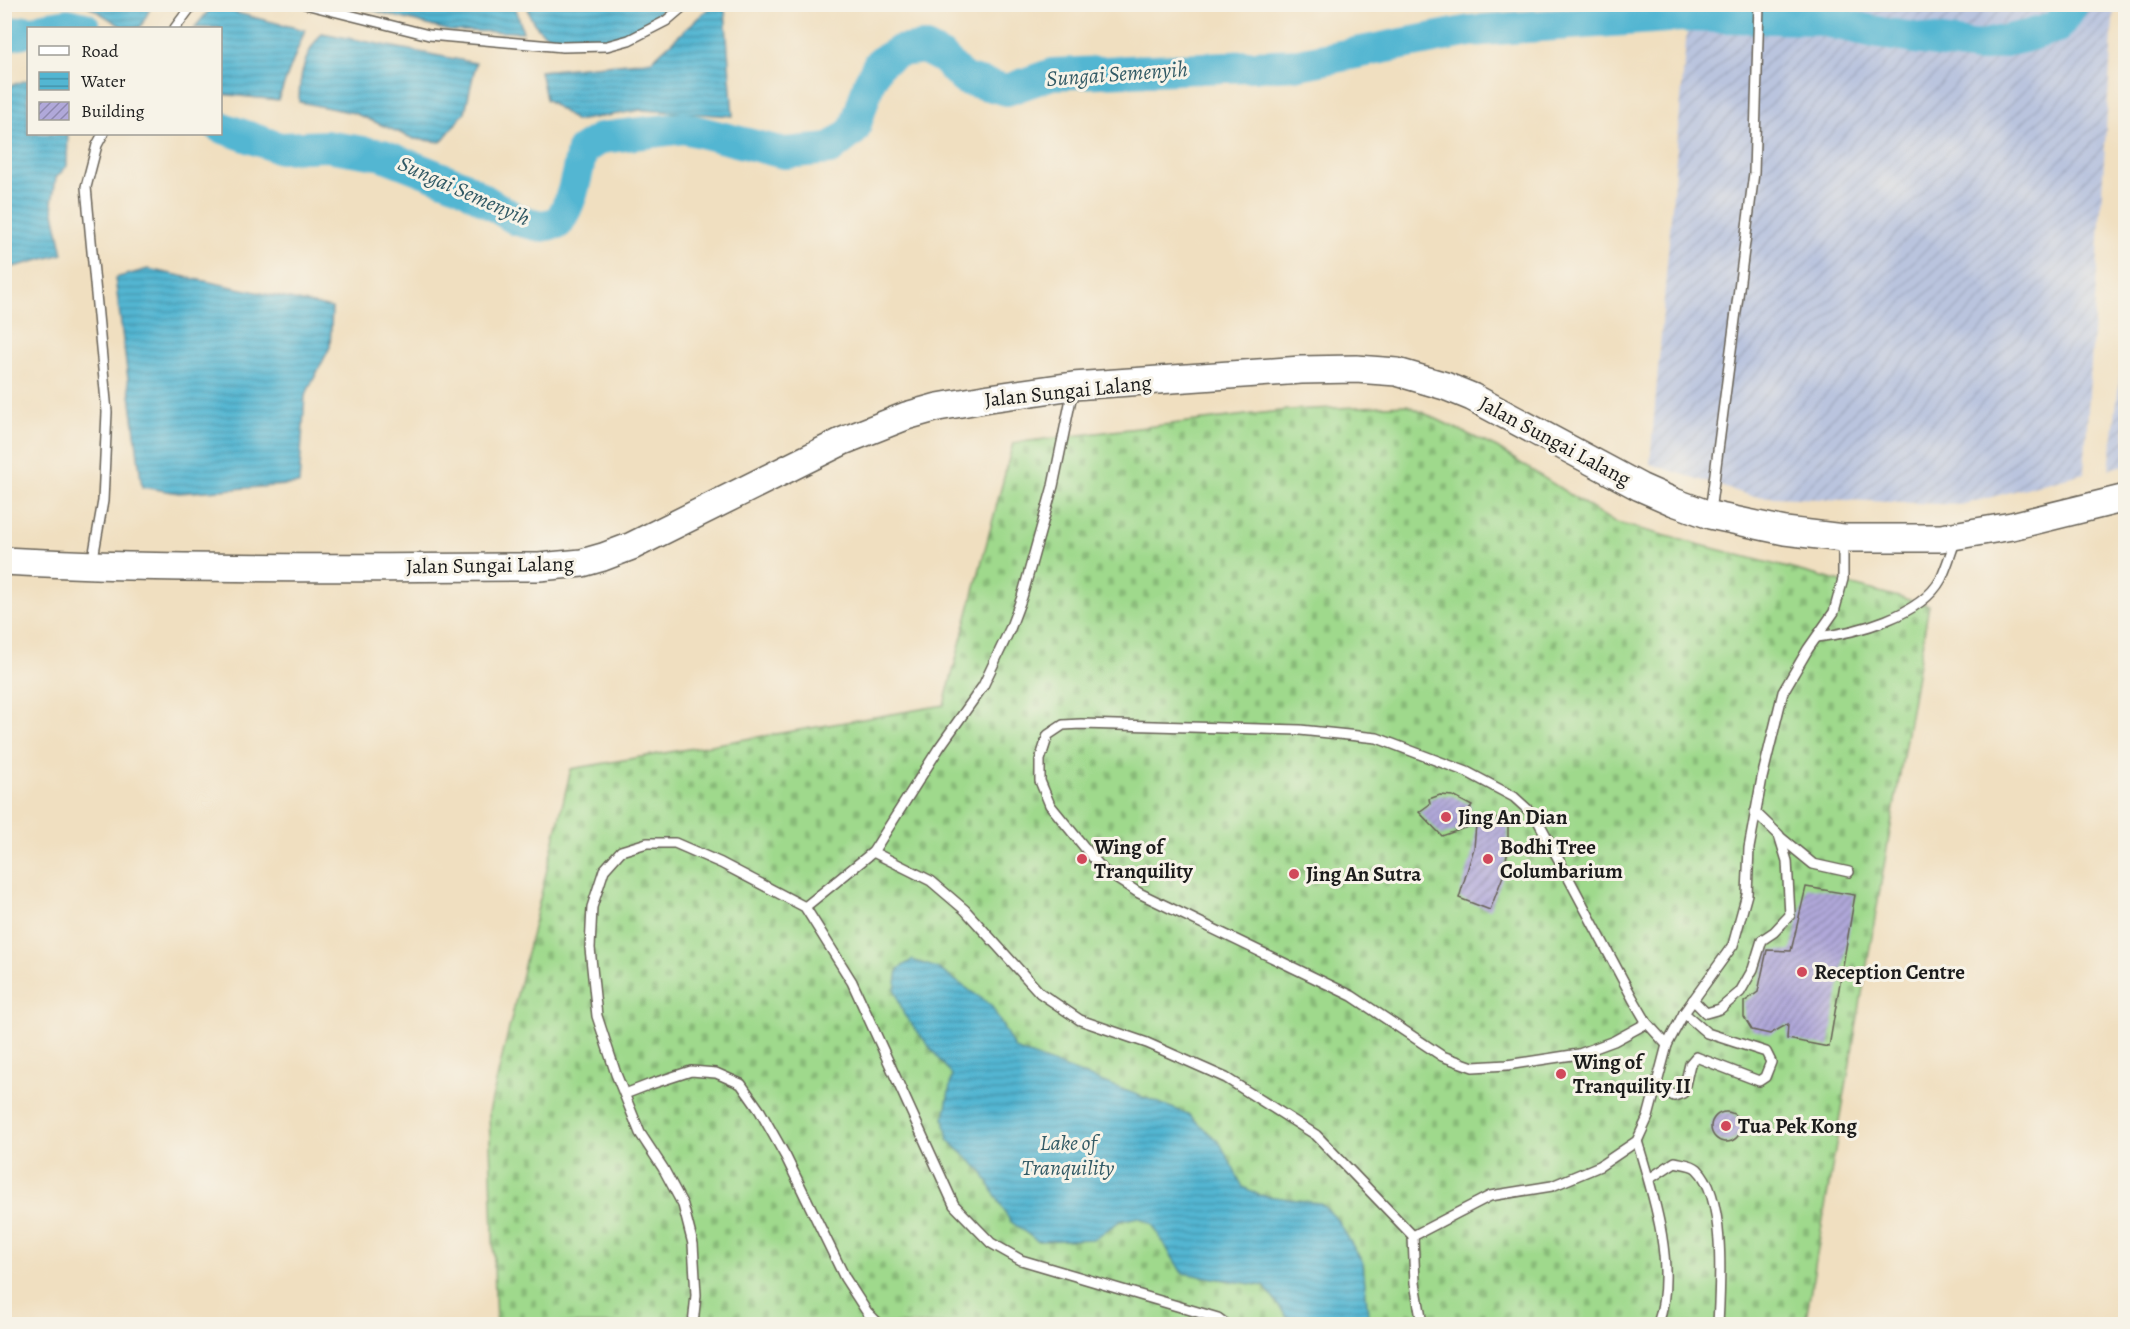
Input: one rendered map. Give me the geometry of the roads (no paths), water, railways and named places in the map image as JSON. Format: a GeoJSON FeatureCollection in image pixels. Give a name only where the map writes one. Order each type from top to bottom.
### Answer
{"type":"FeatureCollection","features":[{"type":"Feature","properties":{"kind":"street","name":"Jalan Sungai Lalang"},"geometry":{"type":"LineString","coordinates":[[4,561],[92,566],[538,567],[582,563],[632,546],[843,441],[906,416],[938,407],[1074,386],[1300,370],[1356,369],[1397,372],[1445,386],[1640,487],[1710,515],[1785,531],[1843,538],[1909,539],[1957,536],[2012,526],[2126,498]]}},
{"type":"Feature","properties":{"kind":"lane"},"geometry":{"type":"LineString","coordinates":[[176,27],[193,4]]}},
{"type":"Feature","properties":{"kind":"lane"},"geometry":{"type":"LineString","coordinates":[[305,4],[429,35],[563,47],[607,46],[629,40],[666,21],[686,4]]}},
{"type":"Feature","properties":{"kind":"lane"},"geometry":{"type":"LineString","coordinates":[[1710,515],[1754,173],[1759,4]]}},
{"type":"Feature","properties":{"kind":"lane"},"geometry":{"type":"LineString","coordinates":[[92,566],[103,501],[107,412],[86,187],[97,145],[102,135]]}},
{"type":"Feature","properties":{"kind":"lane"},"geometry":{"type":"LineString","coordinates":[[805,908],[873,852],[939,748],[982,686],[1010,629],[1022,597],[1053,486],[1074,386]]}},
{"type":"Feature","properties":{"kind":"lane"},"geometry":{"type":"LineString","coordinates":[[1817,637],[1843,634],[1888,619],[1905,611],[1926,596],[1940,580],[1957,536]]}},
{"type":"Feature","properties":{"kind":"lane"},"geometry":{"type":"LineString","coordinates":[[1413,1236],[1490,1196],[1552,1186],[1600,1166],[1637,1141],[1648,1117],[1667,1045],[1684,1013],[1732,945],[1747,894],[1749,848],[1755,812],[1783,692],[1834,612],[1843,579],[1843,538]]}},
{"type":"Feature","properties":{"kind":"lane"},"geometry":{"type":"LineString","coordinates":[[1647,1023],[1614,1041],[1579,1054],[1507,1065],[1473,1067],[1442,1056],[1352,996],[1139,893],[1103,870],[1050,805],[1040,781],[1040,760],[1048,735],[1062,725],[1081,724],[1300,730],[1377,738],[1467,772],[1514,798],[1536,817],[1647,1023],[1667,1045]]}},
{"type":"Feature","properties":{"kind":"lane"},"geometry":{"type":"LineString","coordinates":[[1755,812],[1813,864],[1848,872]]}},
{"type":"Feature","properties":{"kind":"lane"},"geometry":{"type":"LineString","coordinates":[[1693,1000],[1706,1013],[1720,1009],[1740,992],[1753,969],[1762,940],[1774,932],[1790,915],[1788,861],[1779,835]]}},
{"type":"Feature","properties":{"kind":"lane"},"geometry":{"type":"LineString","coordinates":[[693,1324],[696,1294],[693,1244],[683,1205],[663,1168],[640,1133],[625,1094],[597,1016],[590,948],[592,907],[604,870],[621,851],[646,843],[675,843],[721,863],[805,908],[852,982],[954,1205],[991,1243],[1021,1260],[1218,1318],[1226,1324]]}},
{"type":"Feature","properties":{"kind":"lane"},"geometry":{"type":"LineString","coordinates":[[873,852],[931,881],[965,910],[1040,993],[1080,1020],[1147,1043],[1226,1078],[1316,1135],[1413,1236],[1415,1283],[1422,1324]]}},
{"type":"Feature","properties":{"kind":"lane"},"geometry":{"type":"LineString","coordinates":[[1656,1086],[1674,1096],[1683,1093],[1690,1064],[1696,1057],[1758,1081],[1765,1077],[1768,1070],[1771,1062],[1767,1052],[1707,1032],[1684,1013]]}},
{"type":"Feature","properties":{"kind":"lane"},"geometry":{"type":"LineString","coordinates":[[625,1094],[691,1071],[716,1073],[741,1084],[760,1111],[786,1157],[845,1278],[867,1312],[879,1324]]}},
{"type":"Feature","properties":{"kind":"lane"},"geometry":{"type":"LineString","coordinates":[[1637,1141],[1649,1179],[1666,1272],[1658,1324]]}},
{"type":"Feature","properties":{"kind":"lane"},"geometry":{"type":"LineString","coordinates":[[1649,1179],[1675,1162],[1695,1167],[1706,1181],[1715,1210],[1719,1245],[1718,1324]]}},
{"type":"Feature","properties":{"kind":"water"},"geometry":{"type":"Polygon","coordinates":[[[87,5],[152,5],[141,27],[122,27],[87,5]]]}},
{"type":"Feature","properties":{"kind":"water"},"geometry":{"type":"Polygon","coordinates":[[[352,5],[515,5],[523,32],[450,31],[352,5]]]}},
{"type":"Feature","properties":{"kind":"water"},"geometry":{"type":"Polygon","coordinates":[[[528,5],[668,5],[632,34],[598,41],[569,43],[556,40],[539,29],[531,18],[528,5]]]}},
{"type":"Feature","properties":{"kind":"water"},"geometry":{"type":"Polygon","coordinates":[[[712,5],[725,10],[733,116],[641,110],[576,121],[546,99],[540,71],[651,61],[712,5]]]}},
{"type":"Feature","properties":{"kind":"water"},"geometry":{"type":"Polygon","coordinates":[[[212,7],[305,30],[278,100],[222,94],[222,27],[195,27],[212,7]]]}},
{"type":"Feature","properties":{"kind":"water"},"geometry":{"type":"Polygon","coordinates":[[[322,33],[476,63],[465,112],[441,142],[414,139],[354,113],[299,102],[304,65],[311,48],[322,33]]]}},
{"type":"Feature","properties":{"kind":"water"},"geometry":{"type":"Polygon","coordinates":[[[27,80],[27,135],[68,135],[67,166],[56,178],[52,203],[63,254],[5,269],[5,87],[27,80]]]}},
{"type":"Feature","properties":{"kind":"water"},"geometry":{"type":"Polygon","coordinates":[[[148,269],[332,308],[330,347],[305,396],[299,484],[179,493],[142,487],[115,278],[148,269]]]}},
{"type":"Feature","properties":{"kind":"water","name":"Lake of Tranquility"},"geometry":{"type":"Polygon","coordinates":[[[912,960],[937,968],[991,1005],[1015,1049],[1188,1114],[1220,1143],[1243,1187],[1259,1195],[1320,1203],[1337,1219],[1363,1263],[1369,1324],[1292,1324],[1264,1286],[1182,1273],[1152,1224],[1138,1217],[1120,1221],[1094,1239],[1037,1241],[1010,1221],[981,1170],[948,1140],[944,1118],[952,1075],[904,1015],[895,990],[898,969],[912,960]]]}},
{"type":"Feature","properties":{"kind":"waterway","name":"Sungai Semenyih"},"geometry":{"type":"LineString","coordinates":[[222,128],[280,148],[326,146],[383,155],[462,186],[517,220],[541,226],[558,223],[571,197],[582,150],[601,138],[684,128],[784,153],[830,149],[854,130],[869,83],[879,63],[899,51],[924,48],[943,58],[964,79],[1007,90],[1052,74],[1299,64],[1470,31],[1682,16],[1816,19],[1880,33],[1977,47],[2057,27],[2073,4]]}},
{"type":"Feature","properties":{"kind":"waterway","name":"Sungai Semenyih"},"geometry":{"type":"LineString","coordinates":[[49,27],[68,24],[81,27]]}},
{"type":"Feature","properties":{"kind":"waterway","name":"Sungai Semenyih"},"geometry":{"type":"LineString","coordinates":[[4,36],[27,31]]}},
{"type":"Feature","properties":{"kind":"place","name":"Jing An Dian"},"geometry":{"type":"Point","coordinates":[1446,817]}},
{"type":"Feature","properties":{"kind":"place","name":"Wing of Tranquility"},"geometry":{"type":"Point","coordinates":[1082,859]}},
{"type":"Feature","properties":{"kind":"place","name":"Bodhi Tree Columbarium"},"geometry":{"type":"Point","coordinates":[1488,859]}},
{"type":"Feature","properties":{"kind":"place","name":"Jing An Sutra"},"geometry":{"type":"Point","coordinates":[1294,874]}},
{"type":"Feature","properties":{"kind":"place","name":"Reception Centre"},"geometry":{"type":"Point","coordinates":[1802,972]}},
{"type":"Feature","properties":{"kind":"place","name":"Wing of Tranquility II"},"geometry":{"type":"Point","coordinates":[1561,1074]}},
{"type":"Feature","properties":{"kind":"place","name":"Tua Pek Kong"},"geometry":{"type":"Point","coordinates":[1726,1126]}}]}
